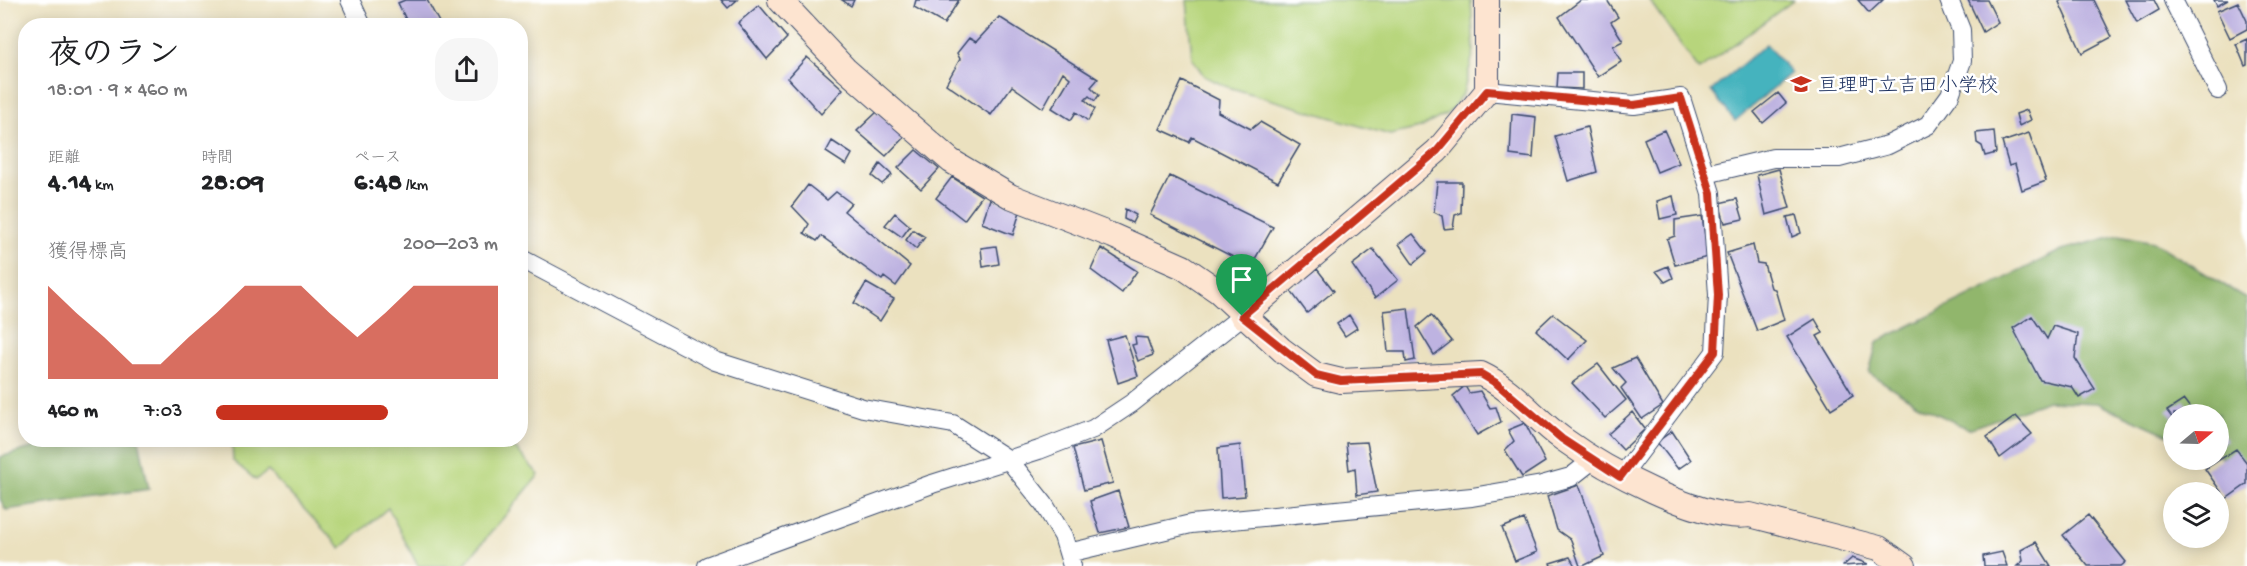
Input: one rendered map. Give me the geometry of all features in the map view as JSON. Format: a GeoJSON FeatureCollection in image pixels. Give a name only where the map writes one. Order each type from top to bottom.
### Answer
{"type":"FeatureCollection","features":[{"type":"Feature","properties":{"kind":"street"},"geometry":{"type":"LineString","coordinates":[[350,0],[358,18]]}},
{"type":"Feature","properties":{"kind":"street"},"geometry":{"type":"LineString","coordinates":[[780,0],[845,69],[951,161],[1010,196],[1113,236],[1183,267],[1218,291],[1242,316],[1316,375],[1341,381],[1481,374],[1496,383],[1562,439],[1620,477],[1680,501],[1736,517],[1750,515],[1879,548],[1904,566]]}},
{"type":"Feature","properties":{"kind":"street"},"geometry":{"type":"LineString","coordinates":[[707,566],[727,563],[932,484],[1009,460],[1093,429],[1132,403],[1242,316],[1437,151],[1487,91],[1487,0]]}},
{"type":"Feature","properties":{"kind":"street"},"geometry":{"type":"LineString","coordinates":[[1707,174],[1773,158],[1839,158],[1888,145],[1928,126],[1950,95],[1962,62],[1961,30],[1949,0]]}},
{"type":"Feature","properties":{"kind":"street"},"geometry":{"type":"LineString","coordinates":[[2173,0],[2218,90]]}},
{"type":"Feature","properties":{"kind":"street"},"geometry":{"type":"LineString","coordinates":[[1487,91],[1634,105],[1681,98],[1707,174],[1711,193],[1718,295],[1715,352],[1620,477]]}},
{"type":"Feature","properties":{"kind":"street"},"geometry":{"type":"LineString","coordinates":[[528,262],[715,361],[863,408],[953,424],[1009,460],[1044,504],[1063,536],[1070,559],[1191,524],[1472,497],[1542,485],[1571,477],[1594,459]]}},
{"type":"Feature","properties":{"kind":"green space"},"geometry":{"type":"Polygon","coordinates":[[[1187,0],[1471,0],[1474,51],[1463,94],[1448,113],[1420,128],[1390,135],[1225,86],[1204,76],[1192,58],[1187,0]]]}},
{"type":"Feature","properties":{"kind":"green space"},"geometry":{"type":"Polygon","coordinates":[[[1649,0],[1794,0],[1699,70],[1649,0]]]}},
{"type":"Feature","properties":{"kind":"green space"},"geometry":{"type":"Polygon","coordinates":[[[2119,235],[2154,242],[2247,299],[2247,467],[2229,460],[2229,404],[2163,404],[2163,433],[2097,403],[2048,401],[1968,429],[1917,404],[1869,373],[1877,342],[2062,250],[2119,235]]]}},
{"type":"Feature","properties":{"kind":"green space"},"geometry":{"type":"Polygon","coordinates":[[[35,447],[140,447],[149,489],[6,510],[0,499],[0,457],[35,447]]]}},
{"type":"Feature","properties":{"kind":"green space"},"geometry":{"type":"Polygon","coordinates":[[[232,447],[516,449],[539,475],[463,566],[418,566],[388,508],[341,548],[268,471],[256,480],[233,461],[232,447]]]}},
{"type":"Feature","properties":{"kind":"water"},"geometry":{"type":"Polygon","coordinates":[[[1766,44],[1791,73],[1735,121],[1711,91],[1766,44]]]}},
{"type":"Feature","properties":{"kind":"building"},"geometry":{"type":"Polygon","coordinates":[[[405,0],[427,0],[437,18],[405,18],[398,3],[405,0]]]}},
{"type":"Feature","properties":{"kind":"building"},"geometry":{"type":"Polygon","coordinates":[[[721,0],[737,0],[728,8],[721,0]]]}},
{"type":"Feature","properties":{"kind":"building"},"geometry":{"type":"Polygon","coordinates":[[[842,0],[854,0],[851,6],[842,0]]]}},
{"type":"Feature","properties":{"kind":"building"},"geometry":{"type":"Polygon","coordinates":[[[916,0],[959,0],[944,24],[914,7],[916,0]]]}},
{"type":"Feature","properties":{"kind":"building"},"geometry":{"type":"Polygon","coordinates":[[[1581,0],[1607,0],[1618,17],[1611,22],[1623,41],[1613,46],[1621,62],[1598,77],[1559,17],[1581,0]]]}},
{"type":"Feature","properties":{"kind":"building"},"geometry":{"type":"Polygon","coordinates":[[[1858,0],[1883,0],[1869,13],[1858,0]]]}},
{"type":"Feature","properties":{"kind":"building"},"geometry":{"type":"Polygon","coordinates":[[[1968,0],[1987,0],[1998,22],[1983,32],[1968,0]]]}},
{"type":"Feature","properties":{"kind":"building"},"geometry":{"type":"Polygon","coordinates":[[[2062,0],[2094,0],[2112,37],[2082,53],[2059,2],[2062,0]]]}},
{"type":"Feature","properties":{"kind":"building"},"geometry":{"type":"Polygon","coordinates":[[[2125,0],[2154,0],[2159,10],[2137,23],[2125,0]]]}},
{"type":"Feature","properties":{"kind":"building"},"geometry":{"type":"Polygon","coordinates":[[[2214,0],[2228,0],[2217,6],[2214,0]]]}},
{"type":"Feature","properties":{"kind":"building"},"geometry":{"type":"Polygon","coordinates":[[[2238,2],[2247,21],[2247,29],[2230,38],[2217,11],[2238,2]]]}},
{"type":"Feature","properties":{"kind":"building"},"geometry":{"type":"Polygon","coordinates":[[[759,5],[787,38],[767,59],[738,23],[759,5]]]}},
{"type":"Feature","properties":{"kind":"building"},"geometry":{"type":"Polygon","coordinates":[[[999,17],[1098,79],[1091,87],[1099,95],[1095,101],[1089,96],[1085,100],[1095,109],[1088,121],[1076,112],[1071,120],[1052,108],[1070,78],[1063,72],[1043,108],[1012,86],[991,115],[946,84],[960,59],[957,53],[969,38],[976,42],[999,17]]]}},
{"type":"Feature","properties":{"kind":"building"},"geometry":{"type":"Polygon","coordinates":[[[2247,39],[2247,65],[2245,66],[2236,44],[2247,39]]]}},
{"type":"Feature","properties":{"kind":"building"},"geometry":{"type":"Polygon","coordinates":[[[807,57],[843,89],[821,114],[788,78],[807,57]]]}},
{"type":"Feature","properties":{"kind":"building"},"geometry":{"type":"Polygon","coordinates":[[[1558,73],[1582,73],[1582,89],[1557,88],[1558,73]]]}},
{"type":"Feature","properties":{"kind":"building"},"geometry":{"type":"Polygon","coordinates":[[[1182,81],[1219,100],[1218,112],[1251,129],[1260,122],[1300,145],[1278,182],[1192,137],[1189,142],[1160,129],[1182,81]]]}},
{"type":"Feature","properties":{"kind":"building"},"geometry":{"type":"Polygon","coordinates":[[[1778,93],[1786,103],[1763,123],[1754,112],[1778,93]]]}},
{"type":"Feature","properties":{"kind":"building"},"geometry":{"type":"Polygon","coordinates":[[[2027,110],[2031,120],[2019,126],[2016,114],[2027,110]]]}},
{"type":"Feature","properties":{"kind":"building"},"geometry":{"type":"Polygon","coordinates":[[[877,112],[906,135],[886,156],[857,131],[877,112]]]}},
{"type":"Feature","properties":{"kind":"building"},"geometry":{"type":"Polygon","coordinates":[[[1512,114],[1536,117],[1533,158],[1510,155],[1512,114]]]}},
{"type":"Feature","properties":{"kind":"building"},"geometry":{"type":"Polygon","coordinates":[[[1587,127],[1597,172],[1568,181],[1555,136],[1587,127]]]}},
{"type":"Feature","properties":{"kind":"building"},"geometry":{"type":"Polygon","coordinates":[[[1664,130],[1679,163],[1657,172],[1644,139],[1664,130]]]}},
{"type":"Feature","properties":{"kind":"building"},"geometry":{"type":"Polygon","coordinates":[[[1994,131],[1996,153],[1985,156],[1982,146],[1977,143],[1976,133],[1994,131]]]}},
{"type":"Feature","properties":{"kind":"building"},"geometry":{"type":"Polygon","coordinates":[[[2029,133],[2046,181],[2022,190],[2015,164],[2009,166],[2002,142],[2029,133]]]}},
{"type":"Feature","properties":{"kind":"building"},"geometry":{"type":"Polygon","coordinates":[[[832,141],[852,154],[846,165],[826,152],[832,141]]]}},
{"type":"Feature","properties":{"kind":"building"},"geometry":{"type":"Polygon","coordinates":[[[916,150],[939,169],[921,189],[898,168],[916,150]]]}},
{"type":"Feature","properties":{"kind":"building"},"geometry":{"type":"Polygon","coordinates":[[[880,164],[892,175],[882,184],[872,176],[880,164]]]}},
{"type":"Feature","properties":{"kind":"building"},"geometry":{"type":"Polygon","coordinates":[[[1779,169],[1790,208],[1766,215],[1757,175],[1779,169]]]}},
{"type":"Feature","properties":{"kind":"building"},"geometry":{"type":"Polygon","coordinates":[[[1170,176],[1273,227],[1251,266],[1150,215],[1170,176]]]}},
{"type":"Feature","properties":{"kind":"building"},"geometry":{"type":"Polygon","coordinates":[[[952,177],[982,196],[964,220],[936,198],[952,177]]]}},
{"type":"Feature","properties":{"kind":"building"},"geometry":{"type":"Polygon","coordinates":[[[1437,182],[1462,182],[1461,213],[1455,215],[1453,228],[1444,229],[1442,216],[1434,212],[1437,182]]]}},
{"type":"Feature","properties":{"kind":"building"},"geometry":{"type":"Polygon","coordinates":[[[808,185],[827,200],[836,192],[851,203],[844,211],[910,266],[896,286],[884,277],[882,280],[821,236],[817,241],[804,233],[809,224],[792,206],[808,185]]]}},
{"type":"Feature","properties":{"kind":"building"},"geometry":{"type":"Polygon","coordinates":[[[1673,196],[1677,215],[1660,219],[1657,201],[1673,196]]]}},
{"type":"Feature","properties":{"kind":"building"},"geometry":{"type":"Polygon","coordinates":[[[990,199],[1021,208],[1013,235],[982,223],[990,199]]]}},
{"type":"Feature","properties":{"kind":"building"},"geometry":{"type":"Polygon","coordinates":[[[1737,199],[1743,219],[1725,223],[1719,203],[1737,199]]]}},
{"type":"Feature","properties":{"kind":"building"},"geometry":{"type":"Polygon","coordinates":[[[1125,209],[1136,215],[1132,223],[1124,219],[1125,209]]]}},
{"type":"Feature","properties":{"kind":"building"},"geometry":{"type":"Polygon","coordinates":[[[895,213],[910,226],[902,237],[885,225],[895,213]]]}},
{"type":"Feature","properties":{"kind":"building"},"geometry":{"type":"Polygon","coordinates":[[[1796,215],[1801,233],[1792,237],[1787,217],[1796,215]]]}},
{"type":"Feature","properties":{"kind":"building"},"geometry":{"type":"Polygon","coordinates":[[[1702,216],[1708,257],[1675,265],[1667,239],[1675,236],[1675,220],[1702,216]]]}},
{"type":"Feature","properties":{"kind":"building"},"geometry":{"type":"Polygon","coordinates":[[[913,230],[925,237],[916,249],[906,240],[913,230]]]}},
{"type":"Feature","properties":{"kind":"building"},"geometry":{"type":"Polygon","coordinates":[[[1413,234],[1427,252],[1413,264],[1399,244],[1413,234]]]}},
{"type":"Feature","properties":{"kind":"building"},"geometry":{"type":"Polygon","coordinates":[[[1753,245],[1757,263],[1764,264],[1771,288],[1775,289],[1784,320],[1757,331],[1727,253],[1753,245]]]}},
{"type":"Feature","properties":{"kind":"building"},"geometry":{"type":"Polygon","coordinates":[[[996,246],[999,264],[983,267],[981,248],[996,246]]]}},
{"type":"Feature","properties":{"kind":"building"},"geometry":{"type":"Polygon","coordinates":[[[1101,248],[1137,271],[1122,293],[1091,270],[1101,248]]]}},
{"type":"Feature","properties":{"kind":"building"},"geometry":{"type":"Polygon","coordinates":[[[1373,249],[1398,280],[1375,298],[1352,265],[1373,249]]]}},
{"type":"Feature","properties":{"kind":"building"},"geometry":{"type":"Polygon","coordinates":[[[1668,266],[1673,278],[1665,282],[1656,271],[1668,266]]]}},
{"type":"Feature","properties":{"kind":"building"},"geometry":{"type":"Polygon","coordinates":[[[1317,269],[1334,291],[1307,313],[1290,290],[1317,269]]]}},
{"type":"Feature","properties":{"kind":"building"},"geometry":{"type":"Polygon","coordinates":[[[866,283],[894,299],[880,321],[854,303],[866,283]]]}},
{"type":"Feature","properties":{"kind":"building"},"geometry":{"type":"Polygon","coordinates":[[[1408,308],[1415,360],[1406,362],[1405,352],[1388,352],[1384,311],[1408,308]]]}},
{"type":"Feature","properties":{"kind":"building"},"geometry":{"type":"Polygon","coordinates":[[[1553,314],[1587,340],[1568,360],[1536,330],[1553,314]]]}},
{"type":"Feature","properties":{"kind":"building"},"geometry":{"type":"Polygon","coordinates":[[[1349,315],[1357,328],[1345,336],[1337,324],[1349,315]]]}},
{"type":"Feature","properties":{"kind":"building"},"geometry":{"type":"Polygon","coordinates":[[[1431,315],[1452,341],[1434,355],[1417,327],[1431,315]]]}},
{"type":"Feature","properties":{"kind":"building"},"geometry":{"type":"Polygon","coordinates":[[[2032,316],[2047,339],[2053,326],[2078,334],[2075,358],[2095,389],[2079,398],[2072,387],[2040,380],[2013,328],[2032,316]]]}},
{"type":"Feature","properties":{"kind":"building"},"geometry":{"type":"Polygon","coordinates":[[[1815,319],[1823,333],[1817,336],[1853,395],[1831,409],[1787,337],[1815,319]]]}},
{"type":"Feature","properties":{"kind":"building"},"geometry":{"type":"Polygon","coordinates":[[[1125,335],[1138,376],[1118,383],[1106,340],[1125,335]]]}},
{"type":"Feature","properties":{"kind":"building"},"geometry":{"type":"Polygon","coordinates":[[[1135,337],[1147,338],[1153,355],[1138,361],[1132,345],[1136,344],[1135,337]]]}},
{"type":"Feature","properties":{"kind":"building"},"geometry":{"type":"Polygon","coordinates":[[[1635,358],[1663,405],[1642,419],[1621,388],[1626,383],[1613,368],[1635,358]]]}},
{"type":"Feature","properties":{"kind":"building"},"geometry":{"type":"Polygon","coordinates":[[[1598,364],[1626,400],[1605,418],[1572,383],[1598,364]]]}},
{"type":"Feature","properties":{"kind":"building"},"geometry":{"type":"Polygon","coordinates":[[[1465,386],[1469,393],[1480,391],[1490,408],[1496,407],[1501,422],[1477,435],[1453,396],[1465,386]]]}},
{"type":"Feature","properties":{"kind":"building"},"geometry":{"type":"Polygon","coordinates":[[[1632,412],[1645,429],[1623,450],[1608,434],[1632,412]]]}},
{"type":"Feature","properties":{"kind":"building"},"geometry":{"type":"Polygon","coordinates":[[[2016,416],[2032,434],[2000,458],[1987,437],[2016,416]]]}},
{"type":"Feature","properties":{"kind":"building"},"geometry":{"type":"Polygon","coordinates":[[[1525,423],[1545,462],[1522,477],[1505,450],[1514,441],[1508,430],[1525,423]]]}},
{"type":"Feature","properties":{"kind":"building"},"geometry":{"type":"Polygon","coordinates":[[[1672,431],[1691,460],[1678,469],[1657,442],[1672,431]]]}},
{"type":"Feature","properties":{"kind":"building"},"geometry":{"type":"Polygon","coordinates":[[[1101,441],[1113,483],[1084,490],[1073,448],[1101,441]]]}},
{"type":"Feature","properties":{"kind":"building"},"geometry":{"type":"Polygon","coordinates":[[[1367,442],[1377,492],[1357,495],[1355,468],[1349,470],[1346,443],[1367,442]]]}},
{"type":"Feature","properties":{"kind":"building"},"geometry":{"type":"Polygon","coordinates":[[[1240,445],[1245,496],[1221,498],[1218,448],[1240,445]]]}},
{"type":"Feature","properties":{"kind":"building"},"geometry":{"type":"Polygon","coordinates":[[[2236,449],[2247,463],[2247,484],[2229,497],[2229,482],[2214,482],[2206,470],[2229,470],[2229,454],[2236,449]]]}},
{"type":"Feature","properties":{"kind":"building"},"geometry":{"type":"Polygon","coordinates":[[[1579,485],[1604,556],[1583,566],[1580,566],[1571,540],[1557,530],[1547,496],[1579,485]]]}},
{"type":"Feature","properties":{"kind":"building"},"geometry":{"type":"Polygon","coordinates":[[[1118,491],[1129,527],[1100,533],[1090,501],[1118,491]]]}},
{"type":"Feature","properties":{"kind":"building"},"geometry":{"type":"Polygon","coordinates":[[[2088,515],[2126,562],[2121,566],[2088,566],[2063,535],[2088,515]]]}},
{"type":"Feature","properties":{"kind":"building"},"geometry":{"type":"Polygon","coordinates":[[[1524,519],[1537,552],[1515,561],[1502,528],[1524,519]]]}},
{"type":"Feature","properties":{"kind":"building"},"geometry":{"type":"Polygon","coordinates":[[[2036,542],[2051,566],[2017,566],[2023,561],[2021,550],[2036,542]]]}},
{"type":"Feature","properties":{"kind":"building"},"geometry":{"type":"Polygon","coordinates":[[[2002,552],[2007,566],[1984,566],[1983,556],[2002,552]]]}},
{"type":"Feature","properties":{"kind":"building"},"geometry":{"type":"Polygon","coordinates":[[[1570,557],[1575,566],[1551,566],[1550,563],[1570,557]]]}},
{"type":"Feature","properties":{"kind":"building"},"geometry":{"type":"Polygon","coordinates":[[[1852,558],[1868,564],[1843,566],[1852,558]]]}},
{"type":"Feature","properties":{"kind":"place","name":"亘理町立吉田小学校"},"geometry":{"type":"Point","coordinates":[1801,84]}},
{"type":"Feature","properties":{"kind":"route"},"geometry":{"type":"LineString","coordinates":[[1487,91],[1634,105],[1681,98],[1707,174],[1711,193],[1718,295],[1715,352],[1620,477],[1562,439],[1490,378],[1481,374],[1341,381],[1316,375],[1242,316],[1437,151],[1487,91]]}}]}
